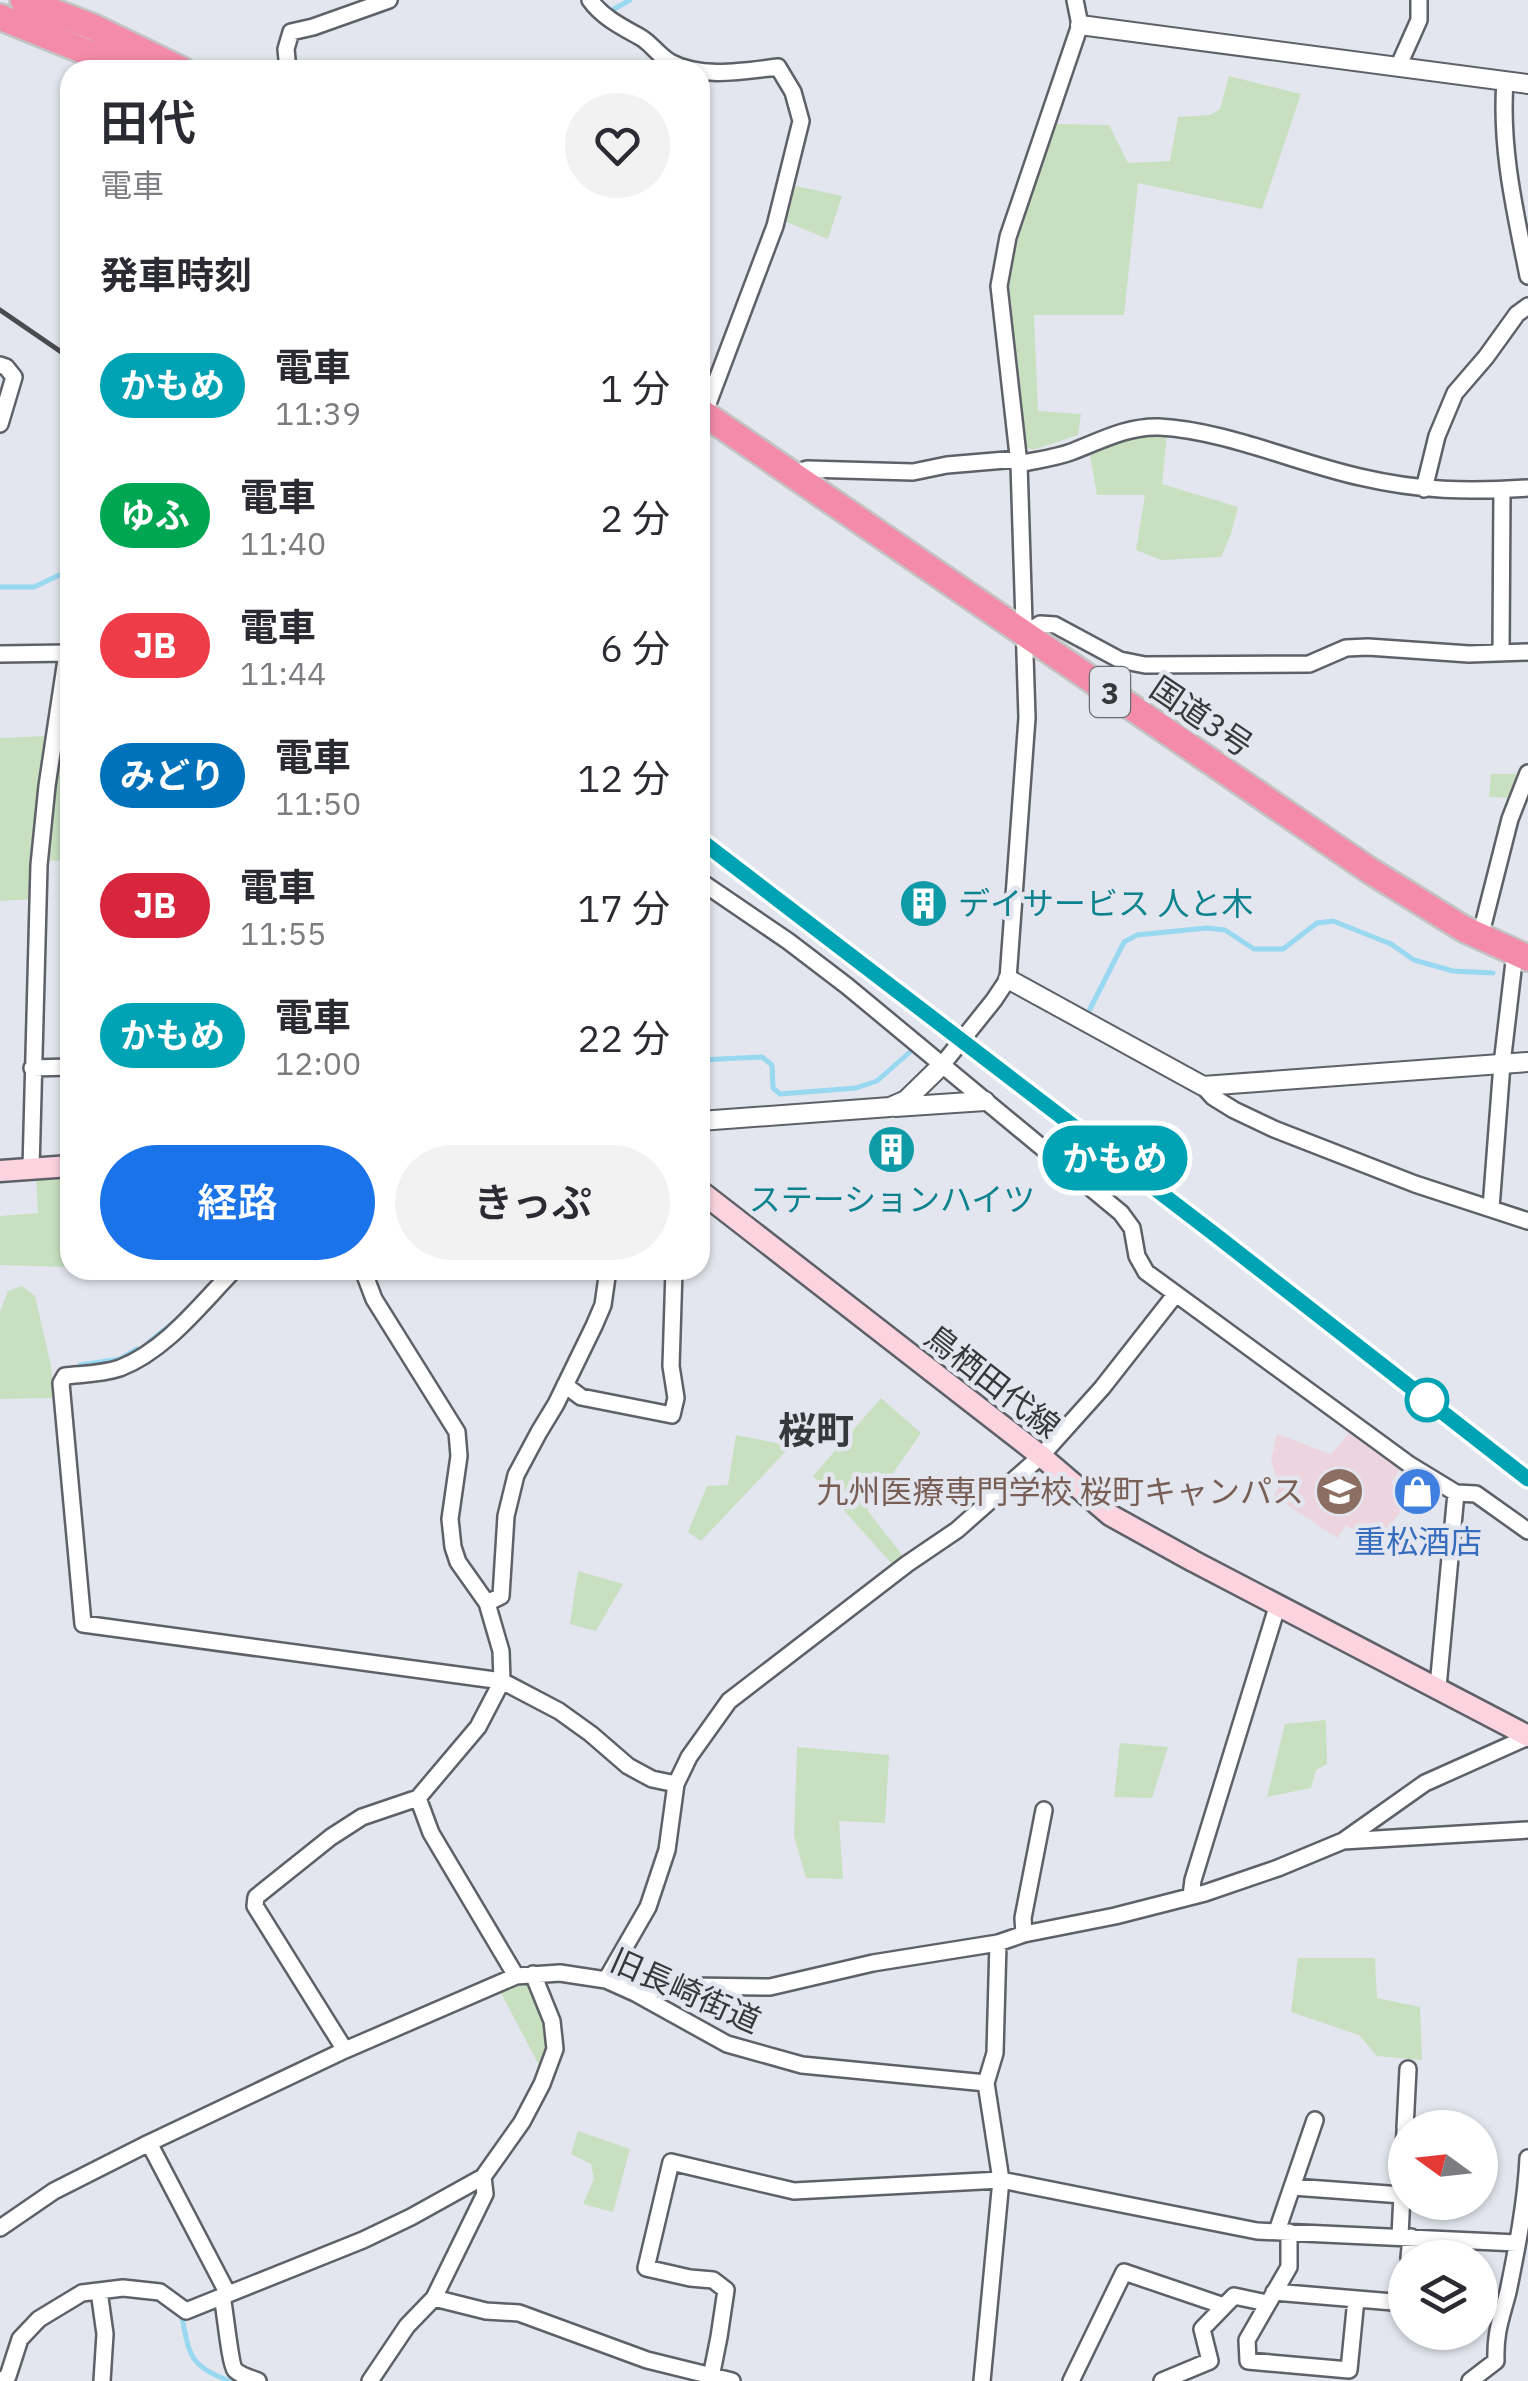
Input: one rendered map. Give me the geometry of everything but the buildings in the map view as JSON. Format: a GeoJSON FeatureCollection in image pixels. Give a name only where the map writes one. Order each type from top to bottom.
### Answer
{"type":"FeatureCollection","features":[{"type":"Feature","properties":{"kind":"highway"},"geometry":{"type":"LineString","coordinates":[[23,0],[161,60]]}},
{"type":"Feature","properties":{"kind":"highway"},"geometry":{"type":"LineString","coordinates":[[0,17],[106,60]]}},
{"type":"Feature","properties":{"kind":"highway","name":"国道3号"},"geometry":{"type":"LineString","coordinates":[[710,418],[1368,870],[1420,904],[1521,956]]}},
{"type":"Feature","properties":{"kind":"main road"},"geometry":{"type":"LineString","coordinates":[[0,1171],[60,1167]]}},
{"type":"Feature","properties":{"kind":"main road","name":"鳥栖田代線"},"geometry":{"type":"LineString","coordinates":[[710,1199],[1110,1514],[1528,1737]]}},
{"type":"Feature","properties":{"kind":"street"},"geometry":{"type":"LineString","coordinates":[[287,60],[291,32],[389,0]]}},
{"type":"Feature","properties":{"kind":"street"},"geometry":{"type":"LineString","coordinates":[[590,0],[605,16],[645,40],[665,59]]}},
{"type":"Feature","properties":{"kind":"street"},"geometry":{"type":"LineString","coordinates":[[890,1108],[906,1100],[942,1065],[1008,979],[1028,718],[1018,462],[999,286],[1008,237],[1080,25],[1075,0]]}},
{"type":"Feature","properties":{"kind":"street"},"geometry":{"type":"LineString","coordinates":[[1398,66],[1419,20],[1420,0]]}},
{"type":"Feature","properties":{"kind":"street"},"geometry":{"type":"LineString","coordinates":[[1080,25],[1528,84]]}},
{"type":"Feature","properties":{"kind":"street"},"geometry":{"type":"LineString","coordinates":[[710,71],[734,72],[778,66],[793,92],[801,121],[775,226],[710,392]]}},
{"type":"Feature","properties":{"kind":"street"},"geometry":{"type":"LineString","coordinates":[[1505,81],[1502,118],[1509,184],[1528,276]]}},
{"type":"Feature","properties":{"kind":"street"},"geometry":{"type":"LineString","coordinates":[[1424,490],[1437,436],[1455,393],[1528,306]]}},
{"type":"Feature","properties":{"kind":"street"},"geometry":{"type":"LineString","coordinates":[[0,365],[14,376],[0,424]]}},
{"type":"Feature","properties":{"kind":"street"},"geometry":{"type":"LineString","coordinates":[[792,474],[807,469],[912,472],[1018,462],[1070,452],[1100,438],[1158,427],[1202,433],[1424,490],[1528,488]]}},
{"type":"Feature","properties":{"kind":"street"},"geometry":{"type":"LineString","coordinates":[[1501,653],[1502,490]]}},
{"type":"Feature","properties":{"kind":"street"},"geometry":{"type":"LineString","coordinates":[[1025,634],[1040,624],[1055,625],[1120,660],[1183,667],[1308,664],[1346,648],[1469,654],[1528,652]]}},
{"type":"Feature","properties":{"kind":"street"},"geometry":{"type":"LineString","coordinates":[[0,654],[60,653]]}},
{"type":"Feature","properties":{"kind":"street"},"geometry":{"type":"LineString","coordinates":[[31,1168],[39,865],[60,704]]}},
{"type":"Feature","properties":{"kind":"street"},"geometry":{"type":"LineString","coordinates":[[1480,937],[1510,818],[1528,774]]}},
{"type":"Feature","properties":{"kind":"street"},"geometry":{"type":"LineString","coordinates":[[710,887],[832,975],[1121,1214],[1132,1228],[1137,1256],[1146,1272],[1175,1295],[1410,1466],[1456,1493],[1476,1494],[1528,1531]]}},
{"type":"Feature","properties":{"kind":"street"},"geometry":{"type":"LineString","coordinates":[[1491,1208],[1502,1064],[1521,956]]}},
{"type":"Feature","properties":{"kind":"street"},"geometry":{"type":"LineString","coordinates":[[1008,979],[1203,1086],[1234,1110],[1274,1129],[1415,1184],[1528,1221]]}},
{"type":"Feature","properties":{"kind":"street"},"geometry":{"type":"LineString","coordinates":[[1203,1086],[1528,1062]]}},
{"type":"Feature","properties":{"kind":"street"},"geometry":{"type":"LineString","coordinates":[[32,1068],[60,1067]]}},
{"type":"Feature","properties":{"kind":"street"},"geometry":{"type":"LineString","coordinates":[[710,1120],[985,1101]]}},
{"type":"Feature","properties":{"kind":"street"},"geometry":{"type":"LineString","coordinates":[[224,1280],[174,1332],[146,1354],[100,1373],[64,1376],[61,1383],[83,1624],[502,1680],[559,1711],[628,1766],[676,1784]]}},
{"type":"Feature","properties":{"kind":"street"},"geometry":{"type":"LineString","coordinates":[[345,2050],[255,1906],[256,1897],[362,1817],[418,1798],[478,1727],[502,1680],[501,1651],[488,1602],[458,1562],[453,1546],[450,1519],[459,1456],[457,1432],[374,1300],[367,1280]]}},
{"type":"Feature","properties":{"kind":"street"},"geometry":{"type":"LineString","coordinates":[[488,1602],[500,1596],[506,1516],[516,1475],[603,1305],[607,1280]]}},
{"type":"Feature","properties":{"kind":"street"},"geometry":{"type":"LineString","coordinates":[[565,1385],[581,1397],[672,1416],[676,1398],[672,1366],[674,1280]]}},
{"type":"Feature","properties":{"kind":"street"},"geometry":{"type":"LineString","coordinates":[[606,1980],[648,1907],[667,1850],[676,1784],[689,1756],[729,1701],[957,1530],[1041,1456],[1102,1388],[1175,1295]]}},
{"type":"Feature","properties":{"kind":"street"},"geometry":{"type":"LineString","coordinates":[[1438,1688],[1456,1493]]}},
{"type":"Feature","properties":{"kind":"street"},"geometry":{"type":"LineString","coordinates":[[1191,1896],[1278,1604]]}},
{"type":"Feature","properties":{"kind":"street"},"geometry":{"type":"LineString","coordinates":[[635,1994],[688,1986],[770,1987],[873,1963],[998,1943],[1191,1896],[1278,1868],[1343,1841],[1425,1784],[1528,1737]]}},
{"type":"Feature","properties":{"kind":"street"},"geometry":{"type":"LineString","coordinates":[[418,1798],[432,1834],[516,1976]]}},
{"type":"Feature","properties":{"kind":"street"},"geometry":{"type":"LineString","coordinates":[[1024,1934],[1023,1918],[1044,1810]]}},
{"type":"Feature","properties":{"kind":"street"},"geometry":{"type":"LineString","coordinates":[[1343,1841],[1528,1830]]}},
{"type":"Feature","properties":{"kind":"street"},"geometry":{"type":"LineString","coordinates":[[982,2381],[1000,2180],[986,2083],[996,2053],[998,1943]]}},
{"type":"Feature","properties":{"kind":"street"},"geometry":{"type":"LineString","coordinates":[[1,2381],[8,2376],[20,2338],[39,2319],[82,2293],[123,2288],[160,2292],[186,2311],[364,2240],[482,2177],[522,2122],[555,2049],[552,2020],[534,1974]]}},
{"type":"Feature","properties":{"kind":"street","name":"旧長崎街道"},"geometry":{"type":"LineString","coordinates":[[0,2228],[54,2191],[149,2142],[345,2050],[516,1976],[580,1975],[606,1980],[727,2044],[802,2066],[986,2083]]}},
{"type":"Feature","properties":{"kind":"street"},"geometry":{"type":"LineString","coordinates":[[1406,2110],[1408,2069]]}},
{"type":"Feature","properties":{"kind":"street"},"geometry":{"type":"LineString","coordinates":[[1315,2120],[1283,2232],[1289,2267],[1246,2340],[1248,2361],[1333,2375],[1349,2370],[1356,2299]]}},
{"type":"Feature","properties":{"kind":"street"},"geometry":{"type":"LineString","coordinates":[[149,2142],[225,2295],[231,2362],[244,2376],[258,2381]]}},
{"type":"Feature","properties":{"kind":"street"},"geometry":{"type":"LineString","coordinates":[[1470,2381],[1498,2369],[1495,2335],[1521,2239],[1528,2158]]}},
{"type":"Feature","properties":{"kind":"street"},"geometry":{"type":"LineString","coordinates":[[711,2377],[726,2290],[713,2280],[646,2268],[671,2162],[794,2191],[1000,2180],[1257,2230],[1521,2239]]}},
{"type":"Feature","properties":{"kind":"street"},"geometry":{"type":"LineString","coordinates":[[370,2381],[407,2326],[434,2298],[484,2194],[482,2177]]}},
{"type":"Feature","properties":{"kind":"street"},"geometry":{"type":"LineString","coordinates":[[1293,2188],[1388,2194]]}},
{"type":"Feature","properties":{"kind":"street"},"geometry":{"type":"LineString","coordinates":[[1404,2220],[1406,2240]]}},
{"type":"Feature","properties":{"kind":"street"},"geometry":{"type":"LineString","coordinates":[[1072,2381],[1124,2272],[1224,2306]]}},
{"type":"Feature","properties":{"kind":"street"},"geometry":{"type":"LineString","coordinates":[[100,2291],[105,2334],[102,2381]]}},
{"type":"Feature","properties":{"kind":"street"},"geometry":{"type":"LineString","coordinates":[[1162,2381],[1210,2362],[1202,2329],[1234,2296],[1388,2302]]}},
{"type":"Feature","properties":{"kind":"street"},"geometry":{"type":"LineString","coordinates":[[434,2298],[486,2311],[518,2313],[646,2360],[732,2381]]}},
{"type":"Feature","properties":{"kind":"street"},"geometry":{"type":"LineString","coordinates":[[1498,2312],[1502,2312]]}},
{"type":"Feature","properties":{"kind":"shaded area","name":"九州医療専門学校 桜町キャンパス"},"geometry":{"type":"Polygon","coordinates":[[[1349,1433],[1400,1469],[1391,1483],[1410,1498],[1376,1546],[1346,1525],[1337,1538],[1274,1496],[1279,1486],[1271,1461],[1277,1434],[1331,1454],[1349,1433]]]}},
{"type":"Feature","properties":{"kind":"green space"},"geometry":{"type":"Polygon","coordinates":[[[1229,76],[1301,94],[1262,209],[1138,183],[1124,315],[1034,315],[1038,411],[1081,414],[1078,435],[1033,450],[1024,446],[1009,285],[1017,241],[1056,124],[1109,125],[1128,163],[1170,161],[1178,117],[1210,115],[1220,109],[1229,76]]]}},
{"type":"Feature","properties":{"kind":"green space"},"geometry":{"type":"Polygon","coordinates":[[[796,186],[842,196],[828,239],[784,221],[796,186]]]}},
{"type":"Feature","properties":{"kind":"green space"},"geometry":{"type":"Polygon","coordinates":[[[1167,434],[1162,484],[1238,507],[1221,557],[1161,560],[1136,550],[1145,495],[1097,495],[1090,455],[1122,440],[1167,434]]]}},
{"type":"Feature","properties":{"kind":"green space"},"geometry":{"type":"Polygon","coordinates":[[[48,736],[33,899],[0,901],[0,738],[48,736]]]}},
{"type":"Feature","properties":{"kind":"green space"},"geometry":{"type":"Polygon","coordinates":[[[60,736],[60,860],[47,861],[60,736]]]}},
{"type":"Feature","properties":{"kind":"green space"},"geometry":{"type":"Polygon","coordinates":[[[1491,774],[1522,774],[1512,798],[1489,797],[1491,774]]]}},
{"type":"Feature","properties":{"kind":"green space"},"geometry":{"type":"Polygon","coordinates":[[[60,1177],[60,1267],[0,1265],[0,1216],[38,1213],[36,1178],[60,1177]]]}},
{"type":"Feature","properties":{"kind":"green space"},"geometry":{"type":"Polygon","coordinates":[[[22,1286],[35,1296],[54,1398],[0,1399],[0,1312],[8,1291],[22,1286]]]}},
{"type":"Feature","properties":{"kind":"green space"},"geometry":{"type":"Polygon","coordinates":[[[881,1398],[921,1433],[867,1510],[903,1556],[892,1564],[813,1476],[881,1398]]]}},
{"type":"Feature","properties":{"kind":"green space"},"geometry":{"type":"Polygon","coordinates":[[[736,1435],[791,1446],[701,1541],[688,1532],[707,1486],[728,1485],[736,1435]]]}},
{"type":"Feature","properties":{"kind":"green space"},"geometry":{"type":"Polygon","coordinates":[[[578,1571],[623,1584],[596,1631],[570,1624],[578,1571]]]}},
{"type":"Feature","properties":{"kind":"green space"},"geometry":{"type":"Polygon","coordinates":[[[1326,1720],[1327,1764],[1316,1770],[1311,1788],[1267,1797],[1285,1724],[1326,1720]]]}},
{"type":"Feature","properties":{"kind":"green space"},"geometry":{"type":"Polygon","coordinates":[[[1120,1743],[1168,1747],[1152,1798],[1114,1797],[1120,1743]]]}},
{"type":"Feature","properties":{"kind":"green space"},"geometry":{"type":"Polygon","coordinates":[[[797,1747],[889,1755],[885,1823],[839,1821],[843,1879],[806,1878],[794,1836],[797,1747]]]}},
{"type":"Feature","properties":{"kind":"green space"},"geometry":{"type":"Polygon","coordinates":[[[1298,1958],[1375,1958],[1377,1998],[1420,2007],[1422,2060],[1377,2056],[1359,2035],[1291,2012],[1298,1958]]]}},
{"type":"Feature","properties":{"kind":"green space"},"geometry":{"type":"Polygon","coordinates":[[[529,1983],[547,2026],[548,2045],[542,2071],[500,1991],[529,1983]]]}},
{"type":"Feature","properties":{"kind":"green space"},"geometry":{"type":"Polygon","coordinates":[[[578,2131],[630,2149],[613,2212],[583,2204],[594,2179],[591,2164],[571,2154],[578,2131]]]}},
{"type":"Feature","properties":{"kind":"waterway"},"geometry":{"type":"LineString","coordinates":[[614,9],[630,0]]}},
{"type":"Feature","properties":{"kind":"waterway"},"geometry":{"type":"LineString","coordinates":[[0,587],[34,587],[60,575]]}},
{"type":"Feature","properties":{"kind":"waterway"},"geometry":{"type":"LineString","coordinates":[[1090,1009],[1124,942],[1137,935],[1207,928],[1225,930],[1254,949],[1283,949],[1317,923],[1333,921],[1391,944],[1414,960],[1453,971],[1493,973]]}},
{"type":"Feature","properties":{"kind":"waterway"},"geometry":{"type":"LineString","coordinates":[[710,1060],[762,1057],[772,1065],[773,1088],[780,1094],[856,1088],[877,1081],[911,1051]]}},
{"type":"Feature","properties":{"kind":"waterway"},"geometry":{"type":"LineString","coordinates":[[149,1342],[174,1322]]}},
{"type":"Feature","properties":{"kind":"waterway"},"geometry":{"type":"LineString","coordinates":[[80,1365],[120,1359],[137,1349]]}},
{"type":"Feature","properties":{"kind":"waterway"},"geometry":{"type":"LineString","coordinates":[[182,2317],[187,2341],[199,2365],[230,2381]]}},
{"type":"Feature","properties":{"kind":"railway"},"geometry":{"type":"LineString","coordinates":[[0,310],[60,351]]}},
{"type":"Feature","properties":{"kind":"railway"},"geometry":{"type":"LineString","coordinates":[[710,848],[1528,1479]]}},
{"type":"Feature","properties":{"kind":"train","name":"かもめ"},"geometry":{"type":"LineString","coordinates":[[710,848],[1528,1479]]}},
{"type":"Feature","properties":{"kind":"place","name":"デイサービス 人と木"},"geometry":{"type":"Point","coordinates":[923,903]}},
{"type":"Feature","properties":{"kind":"place","name":"ステーションハイツ"},"geometry":{"type":"Point","coordinates":[892,1149]}},
{"type":"Feature","properties":{"kind":"place","name":"九州医療専門学校 桜町キャンパス"},"geometry":{"type":"Point","coordinates":[1339,1491]}},
{"type":"Feature","properties":{"kind":"place","name":"重松酒店"},"geometry":{"type":"Point","coordinates":[1418,1491]}},
{"type":"Feature","properties":{"kind":"district","name":"桜町"},"geometry":{"type":"Point","coordinates":[816,1429]}}]}
